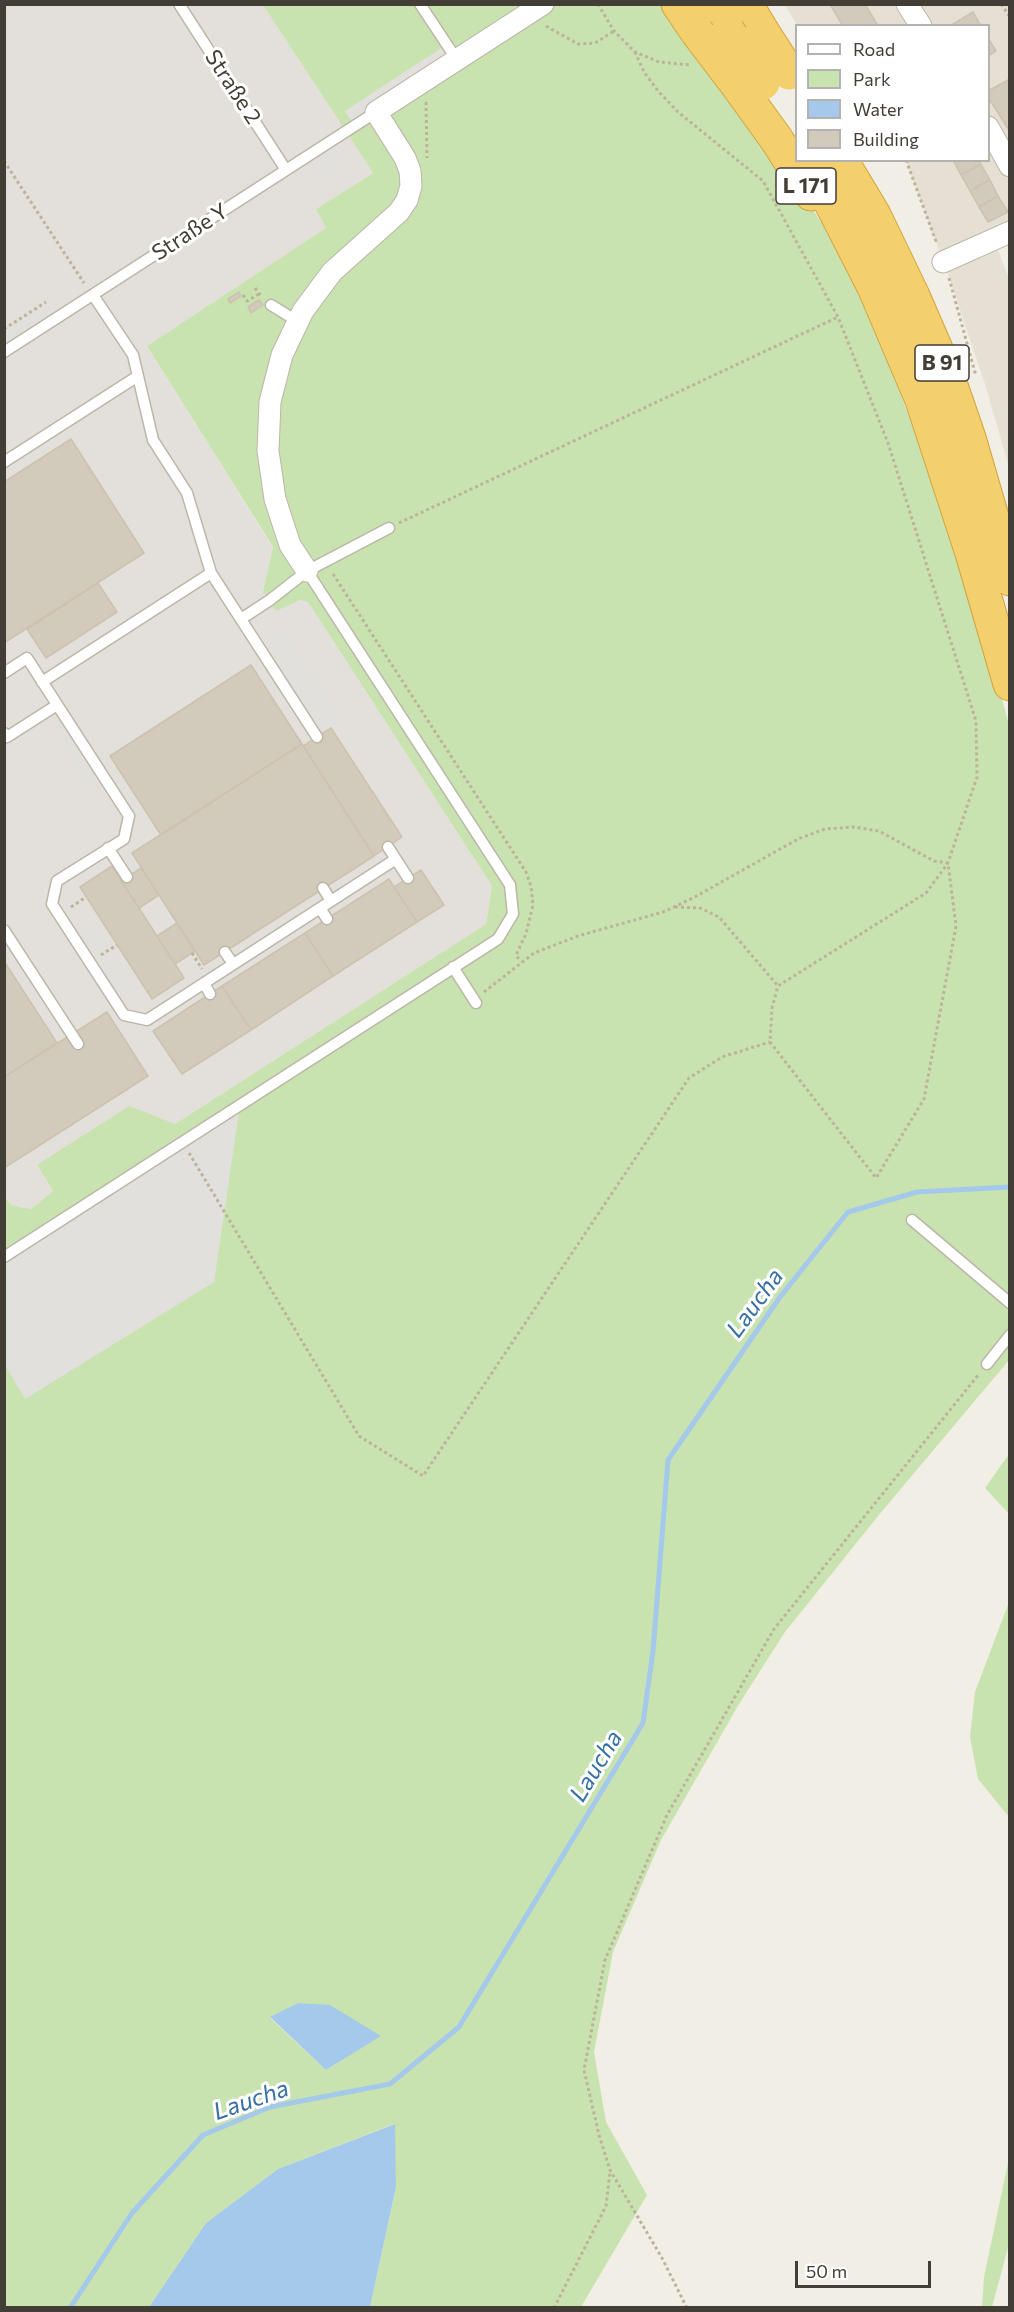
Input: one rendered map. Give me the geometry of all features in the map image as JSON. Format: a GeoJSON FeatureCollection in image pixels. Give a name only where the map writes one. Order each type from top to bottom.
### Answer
{"type":"FeatureCollection","features":[{"type":"Feature","properties":{"kind":"highway"},"geometry":{"type":"LineString","coordinates":[[678,4],[712,23],[771,82]]}},
{"type":"Feature","properties":{"kind":"highway"},"geometry":{"type":"LineString","coordinates":[[754,18],[771,82],[795,135]]}},
{"type":"Feature","properties":{"kind":"highway","name":"L 171"},"geometry":{"type":"LineString","coordinates":[[771,82],[777,140],[874,287]]}},
{"type":"Feature","properties":{"kind":"highway","name":"B 91"},"geometry":{"type":"LineString","coordinates":[[810,162],[874,287],[922,400],[972,553],[1010,684]]}},
{"type":"Feature","properties":{"kind":"highway","name":"B 91"},"geometry":{"type":"LineString","coordinates":[[842,162],[874,215],[913,296],[948,377],[969,438],[1010,579]]}},
{"type":"Feature","properties":{"kind":"street"},"geometry":{"type":"LineString","coordinates":[[316,566],[290,545],[275,499],[268,451],[270,402],[282,355],[297,321],[317,291],[332,272],[399,212],[407,200],[411,186],[410,171],[405,158],[376,112],[543,4]]}},
{"type":"Feature","properties":{"kind":"street"},"geometry":{"type":"LineString","coordinates":[[907,4],[920,24]]}},
{"type":"Feature","properties":{"kind":"street"},"geometry":{"type":"LineString","coordinates":[[990,131],[1010,166]]}},
{"type":"Feature","properties":{"kind":"street"},"geometry":{"type":"LineString","coordinates":[[944,262],[1010,232]]}},
{"type":"Feature","properties":{"kind":"lane","name":"Straße 2"},"geometry":{"type":"LineString","coordinates":[[179,4],[286,170]]}},
{"type":"Feature","properties":{"kind":"lane"},"geometry":{"type":"LineString","coordinates":[[420,4],[457,60]]}},
{"type":"Feature","properties":{"kind":"lane","name":"Straße Y"},"geometry":{"type":"LineString","coordinates":[[4,352],[376,112]]}},
{"type":"Feature","properties":{"kind":"lane"},"geometry":{"type":"LineString","coordinates":[[93,295],[133,356],[153,440],[187,493],[211,573],[317,737]]}},
{"type":"Feature","properties":{"kind":"lane"},"geometry":{"type":"LineString","coordinates":[[271,305],[297,321]]}},
{"type":"Feature","properties":{"kind":"lane"},"geometry":{"type":"LineString","coordinates":[[4,462],[138,376]]}},
{"type":"Feature","properties":{"kind":"lane"},"geometry":{"type":"LineString","coordinates":[[241,619],[316,566],[389,528]]}},
{"type":"Feature","properties":{"kind":"lane"},"geometry":{"type":"LineString","coordinates":[[5,1256],[498,939],[513,914],[510,885],[316,566]]}},
{"type":"Feature","properties":{"kind":"lane"},"geometry":{"type":"LineString","coordinates":[[42,682],[211,573]]}},
{"type":"Feature","properties":{"kind":"lane"},"geometry":{"type":"LineString","coordinates":[[4,673],[27,658],[129,816],[124,839],[57,881],[52,904],[124,1015],[147,1020],[396,859]]}},
{"type":"Feature","properties":{"kind":"lane"},"geometry":{"type":"LineString","coordinates":[[5,736],[57,705]]}},
{"type":"Feature","properties":{"kind":"lane"},"geometry":{"type":"LineString","coordinates":[[388,847],[408,878]]}},
{"type":"Feature","properties":{"kind":"lane"},"geometry":{"type":"LineString","coordinates":[[108,848],[127,877]]}},
{"type":"Feature","properties":{"kind":"lane"},"geometry":{"type":"LineString","coordinates":[[323,888],[331,901]]}},
{"type":"Feature","properties":{"kind":"lane"},"geometry":{"type":"LineString","coordinates":[[320,908],[327,919]]}},
{"type":"Feature","properties":{"kind":"lane"},"geometry":{"type":"LineString","coordinates":[[4,930],[78,1044]]}},
{"type":"Feature","properties":{"kind":"lane"},"geometry":{"type":"LineString","coordinates":[[225,952],[233,964]]}},
{"type":"Feature","properties":{"kind":"lane"},"geometry":{"type":"LineString","coordinates":[[453,968],[475,1002]]}},
{"type":"Feature","properties":{"kind":"lane"},"geometry":{"type":"LineString","coordinates":[[204,983],[210,994]]}},
{"type":"Feature","properties":{"kind":"lane"},"geometry":{"type":"LineString","coordinates":[[912,1220],[1010,1303]]}},
{"type":"Feature","properties":{"kind":"lane"},"geometry":{"type":"LineString","coordinates":[[987,1364],[1010,1335]]}},
{"type":"Feature","properties":{"kind":"path"},"geometry":{"type":"LineString","coordinates":[[598,4],[614,31],[635,52],[644,72],[658,91],[678,112],[763,181],[838,317],[888,443],[976,721],[977,777],[948,863],[926,894],[778,986],[772,1008],[770,1042],[876,1179],[924,1099],[956,926],[948,863]]}},
{"type":"Feature","properties":{"kind":"path"},"geometry":{"type":"LineString","coordinates":[[1001,4],[1010,17]]}},
{"type":"Feature","properties":{"kind":"path"},"geometry":{"type":"LineString","coordinates":[[537,26],[546,26],[578,44],[595,43],[614,31]]}},
{"type":"Feature","properties":{"kind":"path"},"geometry":{"type":"LineString","coordinates":[[635,52],[659,62],[690,65]]}},
{"type":"Feature","properties":{"kind":"path"},"geometry":{"type":"LineString","coordinates":[[428,167],[425,104],[429,95]]}},
{"type":"Feature","properties":{"kind":"path"},"geometry":{"type":"LineString","coordinates":[[4,162],[93,295]]}},
{"type":"Feature","properties":{"kind":"path"},"geometry":{"type":"LineString","coordinates":[[907,162],[944,262],[970,348],[977,380]]}},
{"type":"Feature","properties":{"kind":"path"},"geometry":{"type":"LineString","coordinates":[[243,295],[247,301],[259,294]]}},
{"type":"Feature","properties":{"kind":"path"},"geometry":{"type":"LineString","coordinates":[[4,330],[46,303]]}},
{"type":"Feature","properties":{"kind":"path"},"geometry":{"type":"LineString","coordinates":[[389,528],[838,317]]}},
{"type":"Feature","properties":{"kind":"path"},"geometry":{"type":"LineString","coordinates":[[316,566],[525,872],[531,886],[533,905],[526,934],[516,955],[521,962]]}},
{"type":"Feature","properties":{"kind":"path"},"geometry":{"type":"LineString","coordinates":[[475,1002],[534,953],[556,943],[675,907],[798,839],[825,829],[854,827],[879,831],[934,861],[948,863]]}},
{"type":"Feature","properties":{"kind":"path"},"geometry":{"type":"LineString","coordinates":[[59,915],[86,897]]}},
{"type":"Feature","properties":{"kind":"path"},"geometry":{"type":"LineString","coordinates":[[675,907],[700,908],[718,917],[778,986]]}},
{"type":"Feature","properties":{"kind":"path"},"geometry":{"type":"LineString","coordinates":[[90,962],[117,945]]}},
{"type":"Feature","properties":{"kind":"path"},"geometry":{"type":"LineString","coordinates":[[182,1142],[359,1436],[423,1476],[689,1078],[722,1057],[770,1042]]}},
{"type":"Feature","properties":{"kind":"path"},"geometry":{"type":"LineString","coordinates":[[687,2307],[663,2259],[610,2170],[599,2135],[584,2070],[605,1960],[667,1815],[774,1629],[987,1364]]}},
{"type":"Feature","properties":{"kind":"path"},"geometry":{"type":"LineString","coordinates":[[554,2307],[606,2206],[610,2170]]}},
{"type":"Feature","properties":{"kind":"shaded area"},"geometry":{"type":"Polygon","coordinates":[[[5,5],[263,5],[373,173],[316,209],[327,228],[147,346],[273,548],[263,590],[276,610],[300,600],[308,602],[492,886],[486,924],[175,1124],[37,1165],[53,1191],[31,1209],[11,1205],[5,1195],[5,5]]]}},
{"type":"Feature","properties":{"kind":"shaded area"},"geometry":{"type":"Polygon","coordinates":[[[785,5],[1009,5],[1009,232],[994,239],[1009,279],[1009,467],[985,384],[906,162],[990,162],[990,24],[796,24],[785,5]]]}},
{"type":"Feature","properties":{"kind":"shaded area"},"geometry":{"type":"Polygon","coordinates":[[[446,45],[456,61],[354,126],[345,111],[446,45]]]}},
{"type":"Feature","properties":{"kind":"shaded area"},"geometry":{"type":"Polygon","coordinates":[[[334,139],[348,161],[318,179],[305,158],[334,139]]]}},
{"type":"Feature","properties":{"kind":"shaded area"},"geometry":{"type":"Polygon","coordinates":[[[53,300],[63,315],[5,352],[5,331],[53,300]]]}},
{"type":"Feature","properties":{"kind":"shaded area"},"geometry":{"type":"Polygon","coordinates":[[[281,626],[341,719],[316,735],[256,642],[281,626]]]}},
{"type":"Feature","properties":{"kind":"shaded area"},"geometry":{"type":"Polygon","coordinates":[[[64,717],[107,783],[93,792],[50,726],[64,717]]]}},
{"type":"Feature","properties":{"kind":"shaded area"},"geometry":{"type":"Polygon","coordinates":[[[96,928],[107,944],[87,957],[76,941],[96,928]]]}},
{"type":"Feature","properties":{"kind":"shaded area"},"geometry":{"type":"Polygon","coordinates":[[[113,953],[135,988],[115,1001],[93,967],[113,953]]]}},
{"type":"Feature","properties":{"kind":"shaded area"},"geometry":{"type":"Polygon","coordinates":[[[240,1105],[214,1282],[25,1399],[5,1365],[5,1257],[240,1105]]]}},
{"type":"Feature","properties":{"kind":"green space"},"geometry":{"type":"Polygon","coordinates":[[[263,5],[669,5],[776,151],[822,224],[857,291],[897,384],[930,474],[995,673],[1009,725],[1010,1359],[878,1516],[785,1632],[739,1704],[661,1840],[613,1952],[594,2052],[606,2122],[647,2195],[581,2307],[370,2307],[396,2187],[394,2124],[278,2169],[206,2223],[149,2307],[5,2307],[4,1195],[11,1205],[31,1209],[53,1191],[37,1165],[129,1106],[175,1124],[486,924],[492,886],[308,602],[300,600],[276,611],[263,591],[273,547],[147,346],[326,228],[316,209],[373,173],[263,5]],[[298,2003],[270,2018],[326,2070],[380,2036],[298,2003]]]}},
{"type":"Feature","properties":{"kind":"green space"},"geometry":{"type":"Polygon","coordinates":[[[1009,1454],[1009,1514],[985,1488],[1009,1454]]]}},
{"type":"Feature","properties":{"kind":"green space"},"geometry":{"type":"Polygon","coordinates":[[[1009,1602],[1010,1817],[978,1779],[970,1737],[975,1692],[1009,1602]]]}},
{"type":"Feature","properties":{"kind":"green space"},"geometry":{"type":"Polygon","coordinates":[[[1009,2158],[1009,2244],[992,2307],[982,2307],[984,2277],[1009,2158]]]}},
{"type":"Feature","properties":{"kind":"water"},"geometry":{"type":"Polygon","coordinates":[[[298,2003],[330,2005],[381,2036],[326,2070],[270,2017],[298,2003]]]}},
{"type":"Feature","properties":{"kind":"water"},"geometry":{"type":"Polygon","coordinates":[[[395,2124],[396,2187],[370,2307],[149,2307],[206,2223],[278,2169],[395,2124]]]}},
{"type":"Feature","properties":{"kind":"building"},"geometry":{"type":"Polygon","coordinates":[[[833,4],[865,4],[877,24],[842,24],[831,6],[833,4]]]}},
{"type":"Feature","properties":{"kind":"building"},"geometry":{"type":"Polygon","coordinates":[[[973,12],[980,24],[953,24],[973,12]]]}},
{"type":"Feature","properties":{"kind":"building"},"geometry":{"type":"Polygon","coordinates":[[[990,41],[996,51],[990,55],[990,41]]]}},
{"type":"Feature","properties":{"kind":"building"},"geometry":{"type":"Polygon","coordinates":[[[1010,79],[1010,132],[990,100],[990,90],[1010,79]]]}},
{"type":"Feature","properties":{"kind":"building"},"geometry":{"type":"Polygon","coordinates":[[[954,162],[980,162],[981,164],[961,175],[954,162]]]}},
{"type":"Feature","properties":{"kind":"building"},"geometry":{"type":"Polygon","coordinates":[[[981,164],[990,180],[970,191],[961,175],[981,164]]]}},
{"type":"Feature","properties":{"kind":"building"},"geometry":{"type":"Polygon","coordinates":[[[990,180],[998,196],[979,207],[970,191],[990,180]]]}},
{"type":"Feature","properties":{"kind":"building"},"geometry":{"type":"Polygon","coordinates":[[[998,196],[1008,212],[988,222],[979,207],[998,196]]]}},
{"type":"Feature","properties":{"kind":"building"},"geometry":{"type":"Polygon","coordinates":[[[239,292],[241,296],[230,303],[228,299],[239,292]]]}},
{"type":"Feature","properties":{"kind":"building"},"geometry":{"type":"Polygon","coordinates":[[[259,300],[263,305],[251,313],[248,307],[259,300]]]}},
{"type":"Feature","properties":{"kind":"building"},"geometry":{"type":"Polygon","coordinates":[[[71,439],[144,553],[4,643],[4,482],[71,439]]]}},
{"type":"Feature","properties":{"kind":"building"},"geometry":{"type":"Polygon","coordinates":[[[98,583],[117,612],[46,658],[27,629],[98,583]]]}},
{"type":"Feature","properties":{"kind":"building"},"geometry":{"type":"Polygon","coordinates":[[[251,665],[302,744],[161,835],[110,756],[251,665]]]}},
{"type":"Feature","properties":{"kind":"building"},"geometry":{"type":"Polygon","coordinates":[[[331,728],[402,837],[374,856],[303,746],[331,728]]]}},
{"type":"Feature","properties":{"kind":"building"},"geometry":{"type":"Polygon","coordinates":[[[302,744],[374,856],[204,965],[132,853],[302,744]]]}},
{"type":"Feature","properties":{"kind":"building"},"geometry":{"type":"Polygon","coordinates":[[[112,866],[184,978],[152,999],[80,887],[112,866]]]}},
{"type":"Feature","properties":{"kind":"building"},"geometry":{"type":"Polygon","coordinates":[[[141,868],[159,895],[139,908],[121,881],[141,868]]]}},
{"type":"Feature","properties":{"kind":"building"},"geometry":{"type":"Polygon","coordinates":[[[421,870],[444,905],[417,922],[394,887],[421,870]]]}},
{"type":"Feature","properties":{"kind":"building"},"geometry":{"type":"Polygon","coordinates":[[[389,879],[417,922],[333,976],[305,933],[389,879]]]}},
{"type":"Feature","properties":{"kind":"building"},"geometry":{"type":"Polygon","coordinates":[[[177,923],[195,951],[175,964],[157,936],[177,923]]]}},
{"type":"Feature","properties":{"kind":"building"},"geometry":{"type":"Polygon","coordinates":[[[305,933],[333,976],[251,1030],[222,986],[305,933]]]}},
{"type":"Feature","properties":{"kind":"building"},"geometry":{"type":"Polygon","coordinates":[[[4,961],[57,1043],[4,1077],[4,961]]]}},
{"type":"Feature","properties":{"kind":"building"},"geometry":{"type":"Polygon","coordinates":[[[222,986],[251,1030],[182,1074],[153,1031],[222,986]]]}},
{"type":"Feature","properties":{"kind":"building"},"geometry":{"type":"Polygon","coordinates":[[[107,1012],[148,1076],[4,1168],[4,1077],[107,1012]]]}},
{"type":"Feature","properties":{"kind":"waterway","name":"Laucha"},"geometry":{"type":"LineString","coordinates":[[70,2308],[132,2213],[203,2135],[270,2107],[390,2084],[459,2027],[643,1723],[653,1651],[668,1460],[780,1297],[848,1212],[917,1192],[1010,1187]]}}]}
